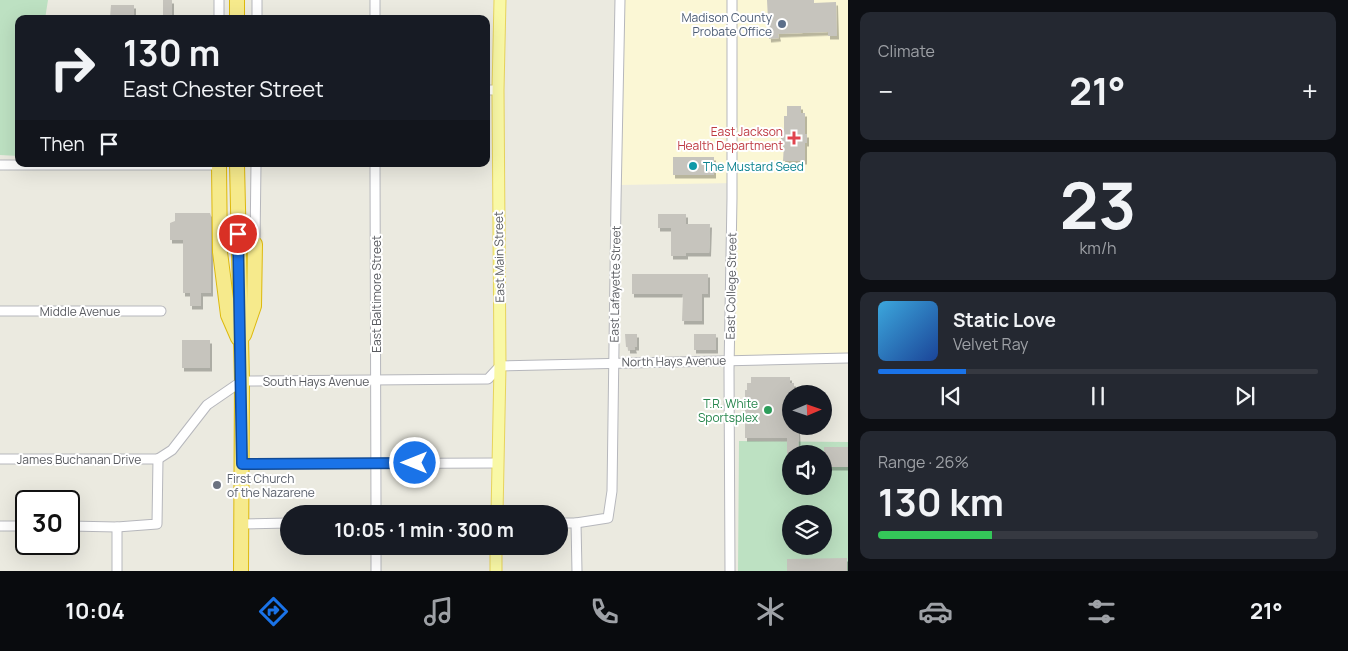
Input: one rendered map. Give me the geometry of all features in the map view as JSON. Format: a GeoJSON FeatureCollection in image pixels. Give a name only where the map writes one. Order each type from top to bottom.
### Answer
{"type":"FeatureCollection","features":[{"type":"Feature","properties":{"kind":"highway"},"geometry":{"type":"LineString","coordinates":[[237,15],[238,0]]}},
{"type":"Feature","properties":{"kind":"highway"},"geometry":{"type":"LineString","coordinates":[[219,167],[220,252],[228,315],[241,346]]}},
{"type":"Feature","properties":{"kind":"highway"},"geometry":{"type":"LineString","coordinates":[[237,167],[242,381],[241,571]]}},
{"type":"Feature","properties":{"kind":"highway"},"geometry":{"type":"LineString","coordinates":[[241,346],[254,306],[255,244]]}},
{"type":"Feature","properties":{"kind":"main road","name":"East Main Street"},"geometry":{"type":"LineString","coordinates":[[497,505],[500,366],[492,90],[500,0]]}},
{"type":"Feature","properties":{"kind":"main road"},"geometry":{"type":"LineString","coordinates":[[496,555],[496,571]]}},
{"type":"Feature","properties":{"kind":"street"},"geometry":{"type":"LineString","coordinates":[[219,0],[219,15]]}},
{"type":"Feature","properties":{"kind":"street"},"geometry":{"type":"LineString","coordinates":[[257,0],[257,15]]}},
{"type":"Feature","properties":{"kind":"street"},"geometry":{"type":"LineString","coordinates":[[375,0],[375,15]]}},
{"type":"Feature","properties":{"kind":"street","name":"East Lafayette Street"},"geometry":{"type":"LineString","coordinates":[[576,523],[608,518],[612,491],[620,0]]}},
{"type":"Feature","properties":{"kind":"street","name":"East College Street"},"geometry":{"type":"LineString","coordinates":[[730,571],[732,0]]}},
{"type":"Feature","properties":{"kind":"street"},"geometry":{"type":"LineString","coordinates":[[0,165],[15,165]]}},
{"type":"Feature","properties":{"kind":"street"},"geometry":{"type":"LineString","coordinates":[[255,244],[256,167]]}},
{"type":"Feature","properties":{"kind":"street","name":"East Baltimore Street"},"geometry":{"type":"LineString","coordinates":[[376,167],[376,505]]}},
{"type":"Feature","properties":{"kind":"street","name":"Middle Avenue"},"geometry":{"type":"LineString","coordinates":[[0,311],[161,311]]}},
{"type":"Feature","properties":{"kind":"street","name":"North Hays Avenue"},"geometry":{"type":"LineString","coordinates":[[500,366],[848,358]]}},
{"type":"Feature","properties":{"kind":"street","name":"South Hays Avenue"},"geometry":{"type":"LineString","coordinates":[[242,381],[488,379],[500,366]]}},
{"type":"Feature","properties":{"kind":"street"},"geometry":{"type":"LineString","coordinates":[[80,526],[117,527],[157,524],[158,460],[172,450],[207,405],[242,381]]}},
{"type":"Feature","properties":{"kind":"street","name":"James Buchanan Drive"},"geometry":{"type":"LineString","coordinates":[[0,460],[158,460]]}},
{"type":"Feature","properties":{"kind":"street"},"geometry":{"type":"LineString","coordinates":[[242,464],[498,463]]}},
{"type":"Feature","properties":{"kind":"street"},"geometry":{"type":"LineString","coordinates":[[568,523],[576,523],[576,571]]}},
{"type":"Feature","properties":{"kind":"street"},"geometry":{"type":"LineString","coordinates":[[241,524],[280,524]]}},
{"type":"Feature","properties":{"kind":"street"},"geometry":{"type":"LineString","coordinates":[[0,526],[15,526]]}},
{"type":"Feature","properties":{"kind":"street"},"geometry":{"type":"LineString","coordinates":[[116,571],[117,527]]}},
{"type":"Feature","properties":{"kind":"street"},"geometry":{"type":"LineString","coordinates":[[376,555],[376,571]]}},
{"type":"Feature","properties":{"kind":"shaded area"},"geometry":{"type":"Polygon","coordinates":[[[623,0],[848,0],[848,353],[733,356],[735,183],[620,185],[623,0]]]}},
{"type":"Feature","properties":{"kind":"green space"},"geometry":{"type":"Polygon","coordinates":[[[0,0],[48,0],[46,15],[15,15],[15,156],[0,155],[0,0]]]}},
{"type":"Feature","properties":{"kind":"green space"},"geometry":{"type":"Polygon","coordinates":[[[739,441],[848,442],[848,571],[738,571],[739,441]]]}},
{"type":"Feature","properties":{"kind":"building"},"geometry":{"type":"Polygon","coordinates":[[[163,0],[172,0],[172,15],[163,15],[163,0]]]}},
{"type":"Feature","properties":{"kind":"building"},"geometry":{"type":"Polygon","coordinates":[[[767,0],[814,0],[814,3],[836,2],[837,36],[828,36],[828,32],[778,34],[779,38],[769,39],[767,0]]]}},
{"type":"Feature","properties":{"kind":"building"},"geometry":{"type":"Polygon","coordinates":[[[111,5],[134,5],[134,15],[110,15],[111,5]]]}},
{"type":"Feature","properties":{"kind":"building","name":"East Jackson Health Department"},"geometry":{"type":"Polygon","coordinates":[[[787,106],[801,106],[801,113],[805,113],[807,143],[805,143],[805,161],[783,161],[784,144],[781,144],[781,132],[784,132],[784,116],[787,116],[787,106]]]}},
{"type":"Feature","properties":{"kind":"building","name":"The Mustard Seed"},"geometry":{"type":"Polygon","coordinates":[[[673,157],[714,157],[714,175],[673,175],[673,157]]]}},
{"type":"Feature","properties":{"kind":"building"},"geometry":{"type":"Polygon","coordinates":[[[175,213],[210,213],[211,216],[211,293],[201,293],[201,306],[190,306],[190,293],[183,293],[183,240],[170,240],[170,223],[175,221],[175,213]]]}},
{"type":"Feature","properties":{"kind":"building"},"geometry":{"type":"Polygon","coordinates":[[[658,214],[686,214],[686,224],[710,224],[709,253],[686,253],[686,256],[671,256],[671,228],[658,228],[658,214]]]}},
{"type":"Feature","properties":{"kind":"building"},"geometry":{"type":"Polygon","coordinates":[[[632,274],[708,274],[708,294],[702,294],[702,321],[682,321],[683,294],[632,294],[632,274]]]}},
{"type":"Feature","properties":{"kind":"building"},"geometry":{"type":"Polygon","coordinates":[[[625,334],[637,334],[637,347],[634,347],[635,350],[628,350],[628,347],[626,347],[625,334]]]}},
{"type":"Feature","properties":{"kind":"building"},"geometry":{"type":"Polygon","coordinates":[[[694,334],[716,334],[716,350],[694,350],[694,334]]]}},
{"type":"Feature","properties":{"kind":"building"},"geometry":{"type":"Polygon","coordinates":[[[182,340],[210,340],[210,368],[182,368],[182,340]]]}},
{"type":"Feature","properties":{"kind":"building","name":"T.R. White Sportsplex"},"geometry":{"type":"Polygon","coordinates":[[[751,377],[790,377],[790,383],[794,383],[794,385],[782,385],[782,435],[798,435],[799,445],[787,445],[787,438],[745,438],[745,390],[747,390],[747,383],[751,383],[751,377]]]}},
{"type":"Feature","properties":{"kind":"building"},"geometry":{"type":"Polygon","coordinates":[[[832,447],[848,447],[848,467],[832,467],[832,447]]]}},
{"type":"Feature","properties":{"kind":"building"},"geometry":{"type":"Polygon","coordinates":[[[847,558],[847,571],[787,571],[787,559],[847,558]]]}},
{"type":"Feature","properties":{"kind":"place","name":"Madison County Probate Office"},"geometry":{"type":"Point","coordinates":[782,24]}},
{"type":"Feature","properties":{"kind":"place","name":"East Jackson Health Department"},"geometry":{"type":"Point","coordinates":[794,138]}},
{"type":"Feature","properties":{"kind":"place","name":"The Mustard Seed"},"geometry":{"type":"Point","coordinates":[693,166]}},
{"type":"Feature","properties":{"kind":"place","name":"T.R. White Sportsplex"},"geometry":{"type":"Point","coordinates":[768,410]}},
{"type":"Feature","properties":{"kind":"place","name":"First Church of the Nazarene"},"geometry":{"type":"Point","coordinates":[217,485]}},
{"type":"Feature","properties":{"kind":"route"},"geometry":{"type":"LineString","coordinates":[[238,234],[242,464],[415,463]]}}]}
